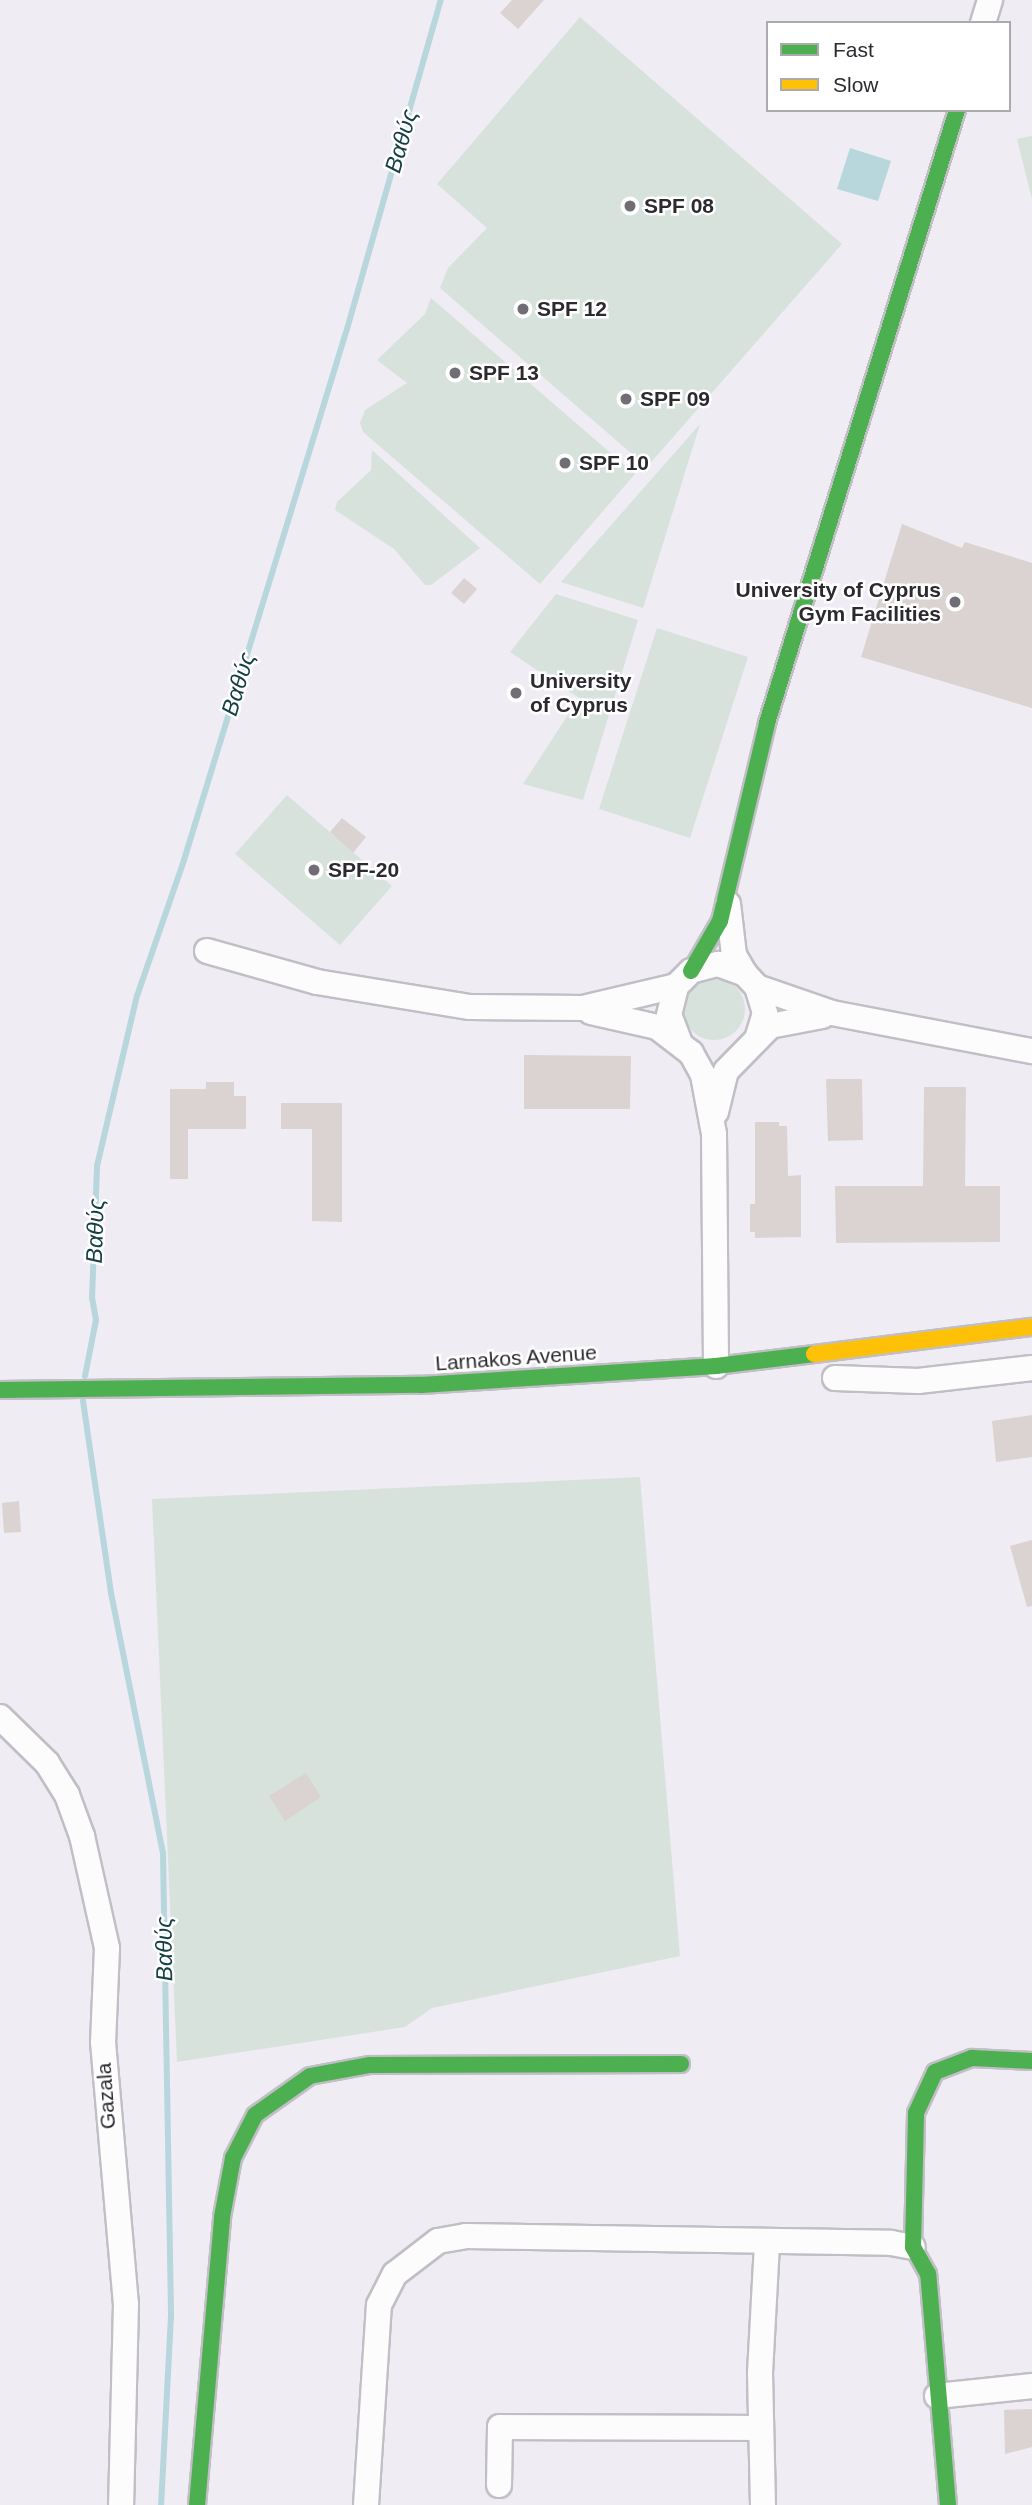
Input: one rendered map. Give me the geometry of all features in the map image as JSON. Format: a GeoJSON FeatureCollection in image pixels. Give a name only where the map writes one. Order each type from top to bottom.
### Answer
{"type":"FeatureCollection","features":[{"type":"Feature","properties":{"kind":"street"},"geometry":{"type":"LineString","coordinates":[[985,21],[990,0]]}},
{"type":"Feature","properties":{"kind":"street"},"geometry":{"type":"LineString","coordinates":[[716,1366],[714,1134],[710,1097],[669,1015],[684,979],[720,920],[766,723],[956,112]]}},
{"type":"Feature","properties":{"kind":"street"},"geometry":{"type":"LineString","coordinates":[[207,951],[375,994],[470,1007],[570,1009],[648,1024],[685,1048],[718,1060],[751,1044],[765,1013],[751,981],[734,955],[728,928],[729,879]]}},
{"type":"Feature","properties":{"kind":"street"},"geometry":{"type":"LineString","coordinates":[[570,1009],[684,979],[719,964],[751,981],[841,1015],[1032,1051]]}},
{"type":"Feature","properties":{"kind":"street"},"geometry":{"type":"LineString","coordinates":[[714,1134],[721,1083],[726,1071],[770,1026],[793,1018],[841,1015]]}},
{"type":"Feature","properties":{"kind":"street","name":"Larnakos Avenue"},"geometry":{"type":"LineString","coordinates":[[0,1390],[421,1385],[716,1366],[1032,1327]]}},
{"type":"Feature","properties":{"kind":"street"},"geometry":{"type":"LineString","coordinates":[[835,1378],[918,1381],[1032,1368]]}},
{"type":"Feature","properties":{"kind":"street","name":"Gazala"},"geometry":{"type":"LineString","coordinates":[[0,1717],[47,1763],[67,1796],[82,1836],[105,1935],[103,2042],[126,2304],[121,2505]]}},
{"type":"Feature","properties":{"kind":"street"},"geometry":{"type":"LineString","coordinates":[[948,2505],[928,2274],[913,2248],[916,2113],[934,2072],[972,2058],[1032,2061]]}},
{"type":"Feature","properties":{"kind":"street"},"geometry":{"type":"LineString","coordinates":[[197,2505],[222,2217],[233,2158],[255,2115],[310,2076],[370,2065],[681,2064]]}},
{"type":"Feature","properties":{"kind":"street"},"geometry":{"type":"LineString","coordinates":[[366,2505],[379,2305],[395,2274],[416,2255],[438,2241],[466,2236],[891,2243],[913,2248]]}},
{"type":"Feature","properties":{"kind":"street"},"geometry":{"type":"LineString","coordinates":[[763,2505],[761,2428],[767,2242]]}},
{"type":"Feature","properties":{"kind":"street"},"geometry":{"type":"LineString","coordinates":[[937,2396],[1032,2386]]}},
{"type":"Feature","properties":{"kind":"street"},"geometry":{"type":"LineString","coordinates":[[499,2485],[500,2427],[761,2428]]}},
{"type":"Feature","properties":{"kind":"shaded area","name":"SPF 08"},"geometry":{"type":"Polygon","coordinates":[[[580,17],[842,244],[647,467],[440,288],[448,268],[487,228],[437,184],[580,17]]]}},
{"type":"Feature","properties":{"kind":"shaded area"},"geometry":{"type":"Polygon","coordinates":[[[1032,136],[1032,199],[1017,139],[1032,136]]]}},
{"type":"Feature","properties":{"kind":"shaded area"},"geometry":{"type":"Polygon","coordinates":[[[431,298],[635,474],[540,584],[363,432],[360,423],[365,410],[407,383],[377,360],[425,314],[431,298]]]}},
{"type":"Feature","properties":{"kind":"shaded area"},"geometry":{"type":"Polygon","coordinates":[[[700,424],[643,608],[561,582],[700,424]]]}},
{"type":"Feature","properties":{"kind":"shaded area"},"geometry":{"type":"Polygon","coordinates":[[[372,450],[480,548],[431,585],[425,585],[394,549],[335,510],[337,502],[371,470],[372,450]]]}},
{"type":"Feature","properties":{"kind":"shaded area"},"geometry":{"type":"Polygon","coordinates":[[[556,594],[638,620],[583,800],[523,784],[579,698],[510,652],[556,594]]]}},
{"type":"Feature","properties":{"kind":"shaded area"},"geometry":{"type":"Polygon","coordinates":[[[657,628],[748,657],[690,838],[599,809],[657,628]]]}},
{"type":"Feature","properties":{"kind":"shaded area","name":"SPF-20"},"geometry":{"type":"Polygon","coordinates":[[[287,795],[392,886],[340,945],[235,854],[287,795]]]}},
{"type":"Feature","properties":{"kind":"shaded area"},"geometry":{"type":"Polygon","coordinates":[[[708,978],[720,978],[736,987],[743,997],[743,1021],[736,1031],[720,1040],[708,1040],[697,1035],[688,1026],[683,1015],[683,1003],[688,992],[697,983],[708,978]]]}},
{"type":"Feature","properties":{"kind":"shaded area"},"geometry":{"type":"Polygon","coordinates":[[[640,1477],[680,1956],[432,2008],[405,2027],[177,2062],[152,1499],[640,1477]]]}},
{"type":"Feature","properties":{"kind":"water"},"geometry":{"type":"Polygon","coordinates":[[[850,148],[891,161],[878,201],[837,189],[850,148]]]}},
{"type":"Feature","properties":{"kind":"building"},"geometry":{"type":"Polygon","coordinates":[[[512,0],[544,0],[518,29],[500,13],[512,0]]]}},
{"type":"Feature","properties":{"kind":"building","name":"University of Cyprus Gym Facilities"},"geometry":{"type":"Polygon","coordinates":[[[902,524],[962,548],[965,542],[1032,563],[1032,708],[861,657],[902,524]]]}},
{"type":"Feature","properties":{"kind":"building"},"geometry":{"type":"Polygon","coordinates":[[[464,578],[477,589],[464,604],[451,593],[464,578]]]}},
{"type":"Feature","properties":{"kind":"building"},"geometry":{"type":"Polygon","coordinates":[[[342,818],[366,837],[353,853],[330,832],[342,818]]]}},
{"type":"Feature","properties":{"kind":"building"},"geometry":{"type":"Polygon","coordinates":[[[524,1055],[631,1056],[630,1109],[524,1109],[524,1055]]]}},
{"type":"Feature","properties":{"kind":"building"},"geometry":{"type":"Polygon","coordinates":[[[826,1079],[862,1079],[863,1140],[828,1141],[826,1079]]]}},
{"type":"Feature","properties":{"kind":"building"},"geometry":{"type":"Polygon","coordinates":[[[206,1082],[234,1082],[234,1096],[246,1096],[246,1129],[188,1129],[188,1179],[170,1179],[170,1089],[206,1089],[206,1082]]]}},
{"type":"Feature","properties":{"kind":"building"},"geometry":{"type":"Polygon","coordinates":[[[924,1087],[966,1087],[965,1186],[1000,1186],[1000,1242],[836,1243],[835,1186],[923,1186],[924,1087]]]}},
{"type":"Feature","properties":{"kind":"building"},"geometry":{"type":"Polygon","coordinates":[[[281,1103],[342,1103],[342,1222],[312,1221],[312,1129],[281,1129],[281,1103]]]}},
{"type":"Feature","properties":{"kind":"building"},"geometry":{"type":"Polygon","coordinates":[[[755,1122],[779,1122],[779,1126],[787,1126],[788,1176],[801,1175],[801,1237],[755,1238],[755,1232],[750,1232],[750,1204],[755,1204],[755,1122]]]}},
{"type":"Feature","properties":{"kind":"building"},"geometry":{"type":"Polygon","coordinates":[[[1032,1415],[1032,1457],[996,1462],[992,1421],[1032,1415]]]}},
{"type":"Feature","properties":{"kind":"building"},"geometry":{"type":"Polygon","coordinates":[[[19,1501],[21,1532],[4,1533],[2,1503],[19,1501]]]}},
{"type":"Feature","properties":{"kind":"building"},"geometry":{"type":"Polygon","coordinates":[[[1032,1540],[1032,1606],[1027,1607],[1010,1546],[1032,1540]]]}},
{"type":"Feature","properties":{"kind":"building"},"geometry":{"type":"Polygon","coordinates":[[[306,1773],[321,1797],[285,1821],[269,1796],[306,1773]]]}},
{"type":"Feature","properties":{"kind":"building"},"geometry":{"type":"Polygon","coordinates":[[[1032,2409],[1032,2447],[1005,2454],[1004,2410],[1032,2409]]]}},
{"type":"Feature","properties":{"kind":"waterway","name":"Βαθύς"},"geometry":{"type":"LineString","coordinates":[[85,1376],[96,1320],[92,1298],[97,1166],[137,996],[184,860],[347,329],[441,0]]}},
{"type":"Feature","properties":{"kind":"waterway","name":"Βαθύς"},"geometry":{"type":"LineString","coordinates":[[83,1401],[111,1593],[163,1854],[171,2316],[161,2505]]}},
{"type":"Feature","properties":{"kind":"traffic: fast"},"geometry":{"type":"LineString","coordinates":[[691,971],[720,921],[767,723],[956,112]]}},
{"type":"Feature","properties":{"kind":"traffic: fast"},"geometry":{"type":"LineString","coordinates":[[0,1390],[421,1385],[716,1366],[814,1354]]}},
{"type":"Feature","properties":{"kind":"traffic: fast"},"geometry":{"type":"LineString","coordinates":[[948,2505],[928,2274],[913,2247],[916,2113],[935,2072],[972,2058],[1032,2061]]}},
{"type":"Feature","properties":{"kind":"traffic: fast"},"geometry":{"type":"LineString","coordinates":[[197,2505],[222,2217],[233,2158],[255,2115],[310,2076],[370,2065],[681,2064]]}},
{"type":"Feature","properties":{"kind":"traffic: slow"},"geometry":{"type":"LineString","coordinates":[[814,1354],[1032,1327]]}},
{"type":"Feature","properties":{"kind":"place","name":"SPF 08"},"geometry":{"type":"Point","coordinates":[630,206]}},
{"type":"Feature","properties":{"kind":"place","name":"SPF 12"},"geometry":{"type":"Point","coordinates":[523,309]}},
{"type":"Feature","properties":{"kind":"place","name":"SPF 13"},"geometry":{"type":"Point","coordinates":[455,373]}},
{"type":"Feature","properties":{"kind":"place","name":"SPF 09"},"geometry":{"type":"Point","coordinates":[626,399]}},
{"type":"Feature","properties":{"kind":"place","name":"SPF 10"},"geometry":{"type":"Point","coordinates":[565,463]}},
{"type":"Feature","properties":{"kind":"place","name":"University of Cyprus Gym Facilities"},"geometry":{"type":"Point","coordinates":[955,602]}},
{"type":"Feature","properties":{"kind":"place","name":"University of Cyprus"},"geometry":{"type":"Point","coordinates":[516,693]}},
{"type":"Feature","properties":{"kind":"place","name":"SPF-20"},"geometry":{"type":"Point","coordinates":[314,870]}}]}
